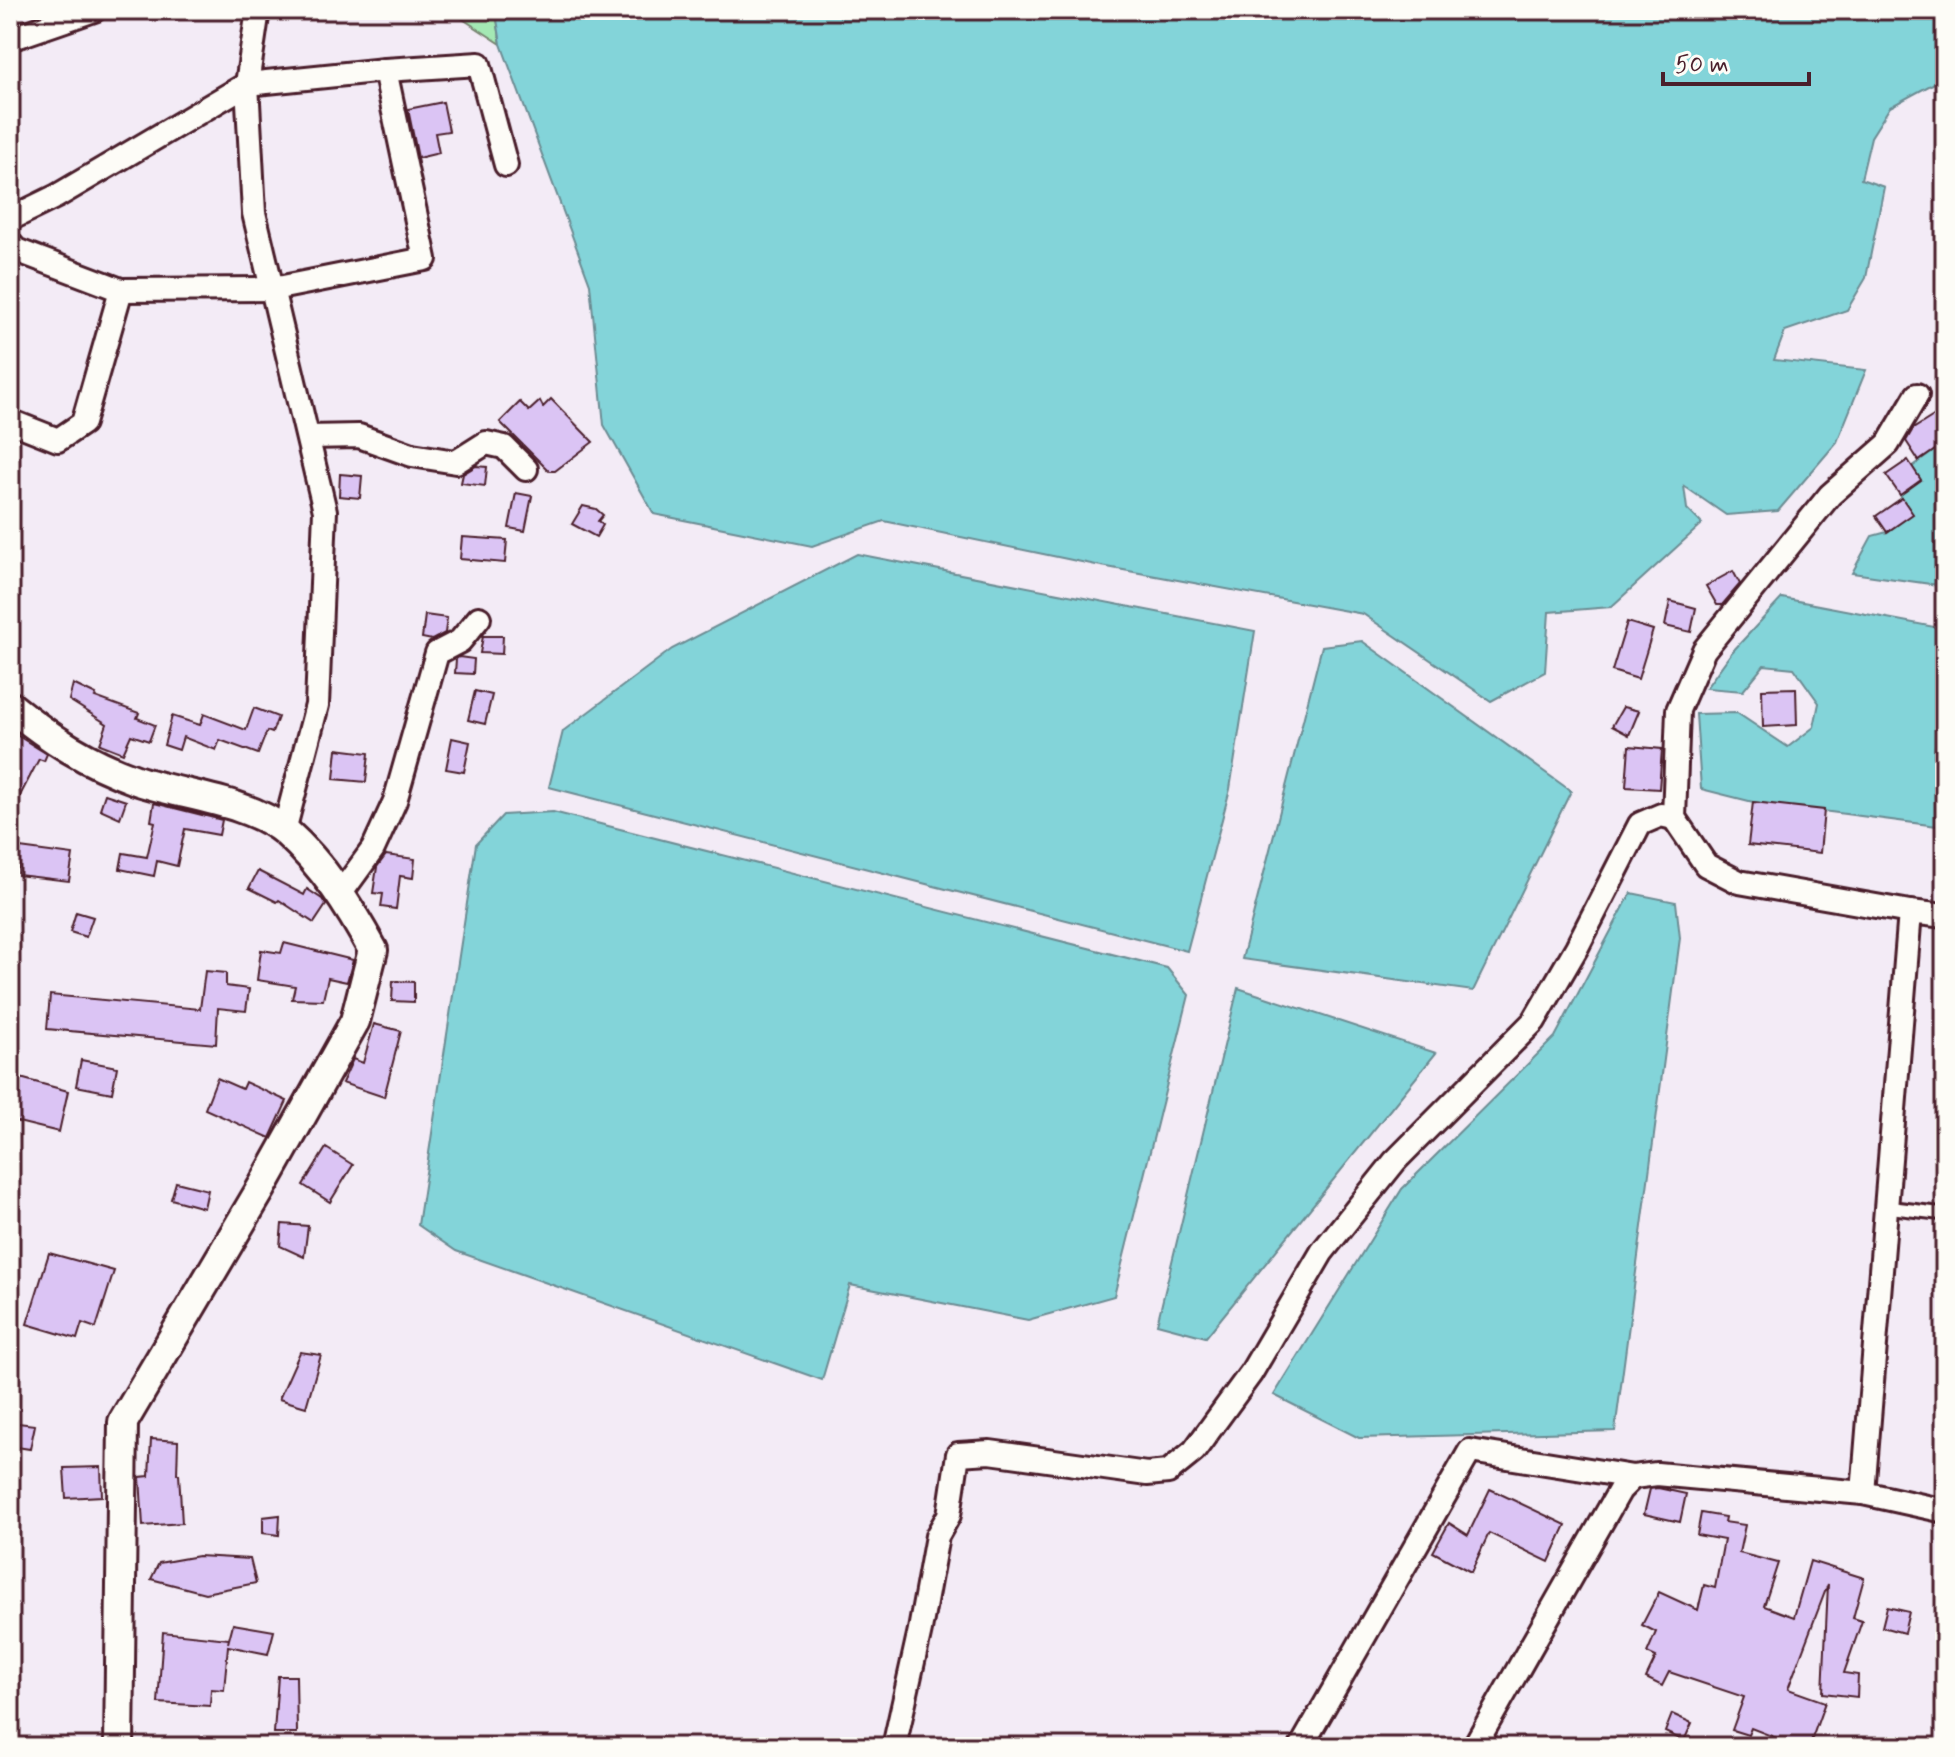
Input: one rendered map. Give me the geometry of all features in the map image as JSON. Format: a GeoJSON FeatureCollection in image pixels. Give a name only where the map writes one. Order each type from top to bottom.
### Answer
{"type":"FeatureCollection","features":[{"type":"Feature","properties":{"kind":"street"},"geometry":{"type":"LineString","coordinates":[[10,39],[94,10]]}},
{"type":"Feature","properties":{"kind":"street"},"geometry":{"type":"LineString","coordinates":[[258,10],[247,84],[254,213],[325,511],[317,705],[284,831]]}},
{"type":"Feature","properties":{"kind":"street"},"geometry":{"type":"LineString","coordinates":[[10,219],[57,196],[247,84],[479,64],[506,165]]}},
{"type":"Feature","properties":{"kind":"street"},"geometry":{"type":"LineString","coordinates":[[10,243],[16,250],[121,290],[273,289],[425,259],[385,70]]}},
{"type":"Feature","properties":{"kind":"street"},"geometry":{"type":"LineString","coordinates":[[10,421],[58,440],[83,423],[121,290]]}},
{"type":"Feature","properties":{"kind":"street"},"geometry":{"type":"LineString","coordinates":[[1917,395],[1888,444],[1830,495],[1704,650],[1678,710],[1674,818],[1706,865],[1739,882],[1945,916]]}},
{"type":"Feature","properties":{"kind":"street"},"geometry":{"type":"LineString","coordinates":[[308,437],[359,436],[412,455],[456,462],[486,443],[504,447],[526,469]]}},
{"type":"Feature","properties":{"kind":"street"},"geometry":{"type":"LineString","coordinates":[[341,893],[373,849],[395,801],[437,653],[460,641],[479,618]]}},
{"type":"Feature","properties":{"kind":"street"},"geometry":{"type":"LineString","coordinates":[[10,706],[78,756],[137,780],[242,808],[284,831],[341,893],[373,950],[355,1021],[262,1187],[123,1422],[119,1747]]}},
{"type":"Feature","properties":{"kind":"street"},"geometry":{"type":"LineString","coordinates":[[894,1747],[937,1536],[949,1515],[958,1454],[990,1452],[1147,1474],[1168,1472],[1194,1451],[1251,1373],[1322,1252],[1395,1161],[1534,1021],[1577,947],[1640,824],[1661,815],[1674,818]]}},
{"type":"Feature","properties":{"kind":"street"},"geometry":{"type":"LineString","coordinates":[[1863,1493],[1910,912]]}},
{"type":"Feature","properties":{"kind":"street"},"geometry":{"type":"LineString","coordinates":[[1301,1747],[1470,1451],[1633,1477],[1657,1474],[1863,1493],[1945,1511]]}},
{"type":"Feature","properties":{"kind":"street"},"geometry":{"type":"LineString","coordinates":[[1474,1747],[1620,1490],[1633,1477]]}},
{"type":"Feature","properties":{"kind":"lane"},"geometry":{"type":"LineString","coordinates":[[1886,1207],[1945,1214]]}},
{"type":"Feature","properties":{"kind":"green space"},"geometry":{"type":"Polygon","coordinates":[[[449,10],[491,10],[497,19],[501,44],[449,10]]]}},
{"type":"Feature","properties":{"kind":"water"},"geometry":{"type":"Polygon","coordinates":[[[491,10],[1945,10],[1945,58],[1940,80],[1890,107],[1871,137],[1861,179],[1884,187],[1866,278],[1847,310],[1785,331],[1774,360],[1866,370],[1837,442],[1778,511],[1726,515],[1684,486],[1687,509],[1702,524],[1611,607],[1549,612],[1545,672],[1491,701],[1363,614],[1096,565],[884,521],[812,546],[654,514],[604,425],[590,284],[501,44],[497,19],[491,10]]]}},
{"type":"Feature","properties":{"kind":"water"},"geometry":{"type":"Polygon","coordinates":[[[1945,443],[1945,586],[1852,573],[1872,536],[1887,532],[1912,514],[1900,495],[1921,480],[1912,467],[1945,443]]]}},
{"type":"Feature","properties":{"kind":"water"},"geometry":{"type":"Polygon","coordinates":[[[857,554],[1255,631],[1230,789],[1187,951],[549,787],[563,731],[672,649],[857,554]]]}},
{"type":"Feature","properties":{"kind":"water"},"geometry":{"type":"Polygon","coordinates":[[[1782,598],[1945,629],[1934,756],[1945,759],[1945,827],[1753,802],[1701,789],[1696,714],[1737,713],[1788,747],[1814,727],[1819,703],[1794,668],[1764,665],[1743,691],[1706,688],[1732,652],[1782,598]]]}},
{"type":"Feature","properties":{"kind":"water"},"geometry":{"type":"Polygon","coordinates":[[[1362,641],[1571,791],[1473,991],[1242,959],[1322,646],[1362,641]]]}},
{"type":"Feature","properties":{"kind":"water"},"geometry":{"type":"Polygon","coordinates":[[[553,812],[1167,968],[1189,995],[1114,1296],[1028,1320],[850,1285],[822,1380],[456,1251],[418,1225],[476,844],[503,815],[553,812]]]}},
{"type":"Feature","properties":{"kind":"water"},"geometry":{"type":"Polygon","coordinates":[[[1631,893],[1676,902],[1680,938],[1615,1431],[1359,1438],[1274,1395],[1402,1189],[1555,1037],[1631,893]]]}},
{"type":"Feature","properties":{"kind":"water"},"geometry":{"type":"Polygon","coordinates":[[[1238,988],[1436,1053],[1206,1337],[1157,1324],[1238,988]]]}},
{"type":"Feature","properties":{"kind":"building"},"geometry":{"type":"Polygon","coordinates":[[[443,102],[449,131],[435,133],[439,153],[418,158],[408,109],[443,102]]]}},
{"type":"Feature","properties":{"kind":"building"},"geometry":{"type":"Polygon","coordinates":[[[551,399],[593,442],[555,471],[549,471],[500,422],[520,402],[529,411],[540,401],[543,407],[551,399]]]}},
{"type":"Feature","properties":{"kind":"building"},"geometry":{"type":"Polygon","coordinates":[[[1935,415],[1945,430],[1945,443],[1919,461],[1906,441],[1913,429],[1935,415]]]}},
{"type":"Feature","properties":{"kind":"building"},"geometry":{"type":"Polygon","coordinates":[[[1908,460],[1921,480],[1900,495],[1886,475],[1908,460]]]}},
{"type":"Feature","properties":{"kind":"building"},"geometry":{"type":"Polygon","coordinates":[[[476,466],[487,467],[485,486],[461,483],[463,474],[476,466]]]}},
{"type":"Feature","properties":{"kind":"building"},"geometry":{"type":"Polygon","coordinates":[[[340,474],[362,476],[360,498],[339,496],[340,474]]]}},
{"type":"Feature","properties":{"kind":"building"},"geometry":{"type":"Polygon","coordinates":[[[516,493],[532,496],[525,531],[509,528],[516,493]]]}},
{"type":"Feature","properties":{"kind":"building"},"geometry":{"type":"Polygon","coordinates":[[[1902,498],[1913,514],[1887,532],[1876,516],[1902,498]]]}},
{"type":"Feature","properties":{"kind":"building"},"geometry":{"type":"Polygon","coordinates":[[[583,506],[596,509],[603,515],[598,521],[603,525],[596,537],[572,524],[583,506]]]}},
{"type":"Feature","properties":{"kind":"building"},"geometry":{"type":"Polygon","coordinates":[[[462,537],[507,540],[505,563],[460,559],[462,537]]]}},
{"type":"Feature","properties":{"kind":"building"},"geometry":{"type":"Polygon","coordinates":[[[1733,571],[1740,584],[1722,605],[1717,605],[1706,586],[1733,571]]]}},
{"type":"Feature","properties":{"kind":"building"},"geometry":{"type":"Polygon","coordinates":[[[1670,601],[1696,608],[1691,632],[1665,626],[1670,601]]]}},
{"type":"Feature","properties":{"kind":"building"},"geometry":{"type":"Polygon","coordinates":[[[425,615],[447,618],[445,633],[432,640],[422,638],[425,615]]]}},
{"type":"Feature","properties":{"kind":"building"},"geometry":{"type":"Polygon","coordinates":[[[1627,622],[1653,630],[1638,679],[1612,671],[1627,622]]]}},
{"type":"Feature","properties":{"kind":"building"},"geometry":{"type":"Polygon","coordinates":[[[483,636],[503,636],[502,654],[480,653],[483,636]]]}},
{"type":"Feature","properties":{"kind":"building"},"geometry":{"type":"Polygon","coordinates":[[[456,659],[474,659],[473,674],[455,673],[456,659]]]}},
{"type":"Feature","properties":{"kind":"building"},"geometry":{"type":"Polygon","coordinates":[[[73,684],[95,697],[139,713],[137,718],[155,725],[149,741],[131,735],[123,753],[100,744],[107,724],[69,700],[73,684]]]}},
{"type":"Feature","properties":{"kind":"building"},"geometry":{"type":"Polygon","coordinates":[[[1796,688],[1797,725],[1763,727],[1762,689],[1796,688]]]}},
{"type":"Feature","properties":{"kind":"building"},"geometry":{"type":"Polygon","coordinates":[[[475,691],[492,695],[485,724],[468,720],[475,691]]]}},
{"type":"Feature","properties":{"kind":"building"},"geometry":{"type":"Polygon","coordinates":[[[1623,707],[1639,711],[1629,735],[1612,726],[1623,707]]]}},
{"type":"Feature","properties":{"kind":"building"},"geometry":{"type":"Polygon","coordinates":[[[254,708],[278,717],[272,733],[267,731],[258,754],[220,740],[216,750],[183,737],[179,750],[164,745],[172,716],[200,725],[204,714],[246,730],[254,708]]]}},
{"type":"Feature","properties":{"kind":"building"},"geometry":{"type":"Polygon","coordinates":[[[10,731],[47,754],[44,761],[39,759],[10,815],[10,731]]]}},
{"type":"Feature","properties":{"kind":"building"},"geometry":{"type":"Polygon","coordinates":[[[452,738],[470,742],[464,772],[446,769],[452,738]]]}},
{"type":"Feature","properties":{"kind":"building"},"geometry":{"type":"Polygon","coordinates":[[[1629,746],[1662,749],[1659,789],[1626,787],[1629,746]]]}},
{"type":"Feature","properties":{"kind":"building"},"geometry":{"type":"Polygon","coordinates":[[[337,749],[369,753],[366,782],[334,779],[337,749]]]}},
{"type":"Feature","properties":{"kind":"building"},"geometry":{"type":"Polygon","coordinates":[[[105,794],[126,801],[120,818],[100,809],[105,794]]]}},
{"type":"Feature","properties":{"kind":"building"},"geometry":{"type":"Polygon","coordinates":[[[1753,802],[1824,810],[1820,853],[1748,845],[1753,802]]]}},
{"type":"Feature","properties":{"kind":"building"},"geometry":{"type":"Polygon","coordinates":[[[154,803],[222,820],[219,835],[185,829],[177,866],[157,861],[154,876],[120,869],[123,853],[147,857],[155,822],[151,821],[154,803]]]}},
{"type":"Feature","properties":{"kind":"building"},"geometry":{"type":"Polygon","coordinates":[[[20,848],[73,855],[69,881],[18,875],[20,848]]]}},
{"type":"Feature","properties":{"kind":"building"},"geometry":{"type":"Polygon","coordinates":[[[386,855],[415,859],[413,878],[400,876],[396,909],[381,907],[383,894],[373,893],[377,867],[386,855]]]}},
{"type":"Feature","properties":{"kind":"building"},"geometry":{"type":"Polygon","coordinates":[[[258,871],[304,895],[307,889],[322,899],[326,905],[314,923],[279,900],[277,902],[249,888],[258,871]]]}},
{"type":"Feature","properties":{"kind":"building"},"geometry":{"type":"Polygon","coordinates":[[[76,912],[93,917],[86,937],[70,932],[76,912]]]}},
{"type":"Feature","properties":{"kind":"building"},"geometry":{"type":"Polygon","coordinates":[[[284,943],[353,960],[347,982],[328,978],[323,1000],[292,999],[295,986],[257,980],[261,950],[281,953],[284,943]]]}},
{"type":"Feature","properties":{"kind":"building"},"geometry":{"type":"Polygon","coordinates":[[[205,971],[226,973],[226,986],[249,989],[246,1011],[218,1008],[216,1044],[47,1029],[50,995],[200,1009],[205,971]]]}},
{"type":"Feature","properties":{"kind":"building"},"geometry":{"type":"Polygon","coordinates":[[[393,981],[414,982],[414,1002],[392,1001],[393,981]]]}},
{"type":"Feature","properties":{"kind":"building"},"geometry":{"type":"Polygon","coordinates":[[[374,1024],[401,1031],[384,1097],[342,1083],[353,1059],[363,1063],[374,1024]]]}},
{"type":"Feature","properties":{"kind":"building"},"geometry":{"type":"Polygon","coordinates":[[[81,1060],[117,1067],[112,1093],[76,1086],[81,1060]]]}},
{"type":"Feature","properties":{"kind":"building"},"geometry":{"type":"Polygon","coordinates":[[[13,1076],[68,1091],[59,1132],[10,1120],[13,1076]]]}},
{"type":"Feature","properties":{"kind":"building"},"geometry":{"type":"Polygon","coordinates":[[[217,1078],[242,1089],[245,1082],[287,1101],[270,1138],[205,1109],[217,1078]]]}},
{"type":"Feature","properties":{"kind":"building"},"geometry":{"type":"Polygon","coordinates":[[[326,1148],[353,1165],[330,1202],[303,1185],[326,1148]]]}},
{"type":"Feature","properties":{"kind":"building"},"geometry":{"type":"Polygon","coordinates":[[[176,1182],[208,1190],[204,1208],[171,1199],[176,1182]]]}},
{"type":"Feature","properties":{"kind":"building"},"geometry":{"type":"Polygon","coordinates":[[[282,1224],[308,1226],[304,1257],[280,1246],[282,1224]]]}},
{"type":"Feature","properties":{"kind":"building"},"geometry":{"type":"Polygon","coordinates":[[[49,1253],[114,1271],[96,1328],[82,1323],[77,1339],[27,1324],[49,1253]]]}},
{"type":"Feature","properties":{"kind":"building"},"geometry":{"type":"Polygon","coordinates":[[[300,1352],[321,1355],[306,1407],[279,1399],[300,1352]]]}},
{"type":"Feature","properties":{"kind":"building"},"geometry":{"type":"Polygon","coordinates":[[[10,1422],[35,1425],[30,1449],[10,1446],[10,1422]]]}},
{"type":"Feature","properties":{"kind":"building"},"geometry":{"type":"Polygon","coordinates":[[[151,1439],[178,1441],[177,1474],[182,1523],[143,1526],[140,1477],[149,1476],[151,1439]]]}},
{"type":"Feature","properties":{"kind":"building"},"geometry":{"type":"Polygon","coordinates":[[[101,1467],[102,1496],[66,1498],[64,1468],[101,1467]]]}},
{"type":"Feature","properties":{"kind":"building"},"geometry":{"type":"Polygon","coordinates":[[[1490,1489],[1566,1525],[1549,1562],[1489,1533],[1471,1572],[1433,1552],[1449,1523],[1468,1535],[1490,1489]]]}},
{"type":"Feature","properties":{"kind":"building"},"geometry":{"type":"Polygon","coordinates":[[[1650,1489],[1686,1494],[1680,1522],[1644,1514],[1650,1489]]]}},
{"type":"Feature","properties":{"kind":"building"},"geometry":{"type":"Polygon","coordinates":[[[1701,1513],[1725,1517],[1724,1522],[1745,1525],[1739,1553],[1778,1563],[1764,1606],[1794,1617],[1810,1561],[1864,1578],[1853,1618],[1862,1621],[1844,1673],[1858,1675],[1857,1697],[1823,1693],[1828,1584],[1788,1689],[1825,1702],[1809,1747],[1785,1747],[1787,1742],[1751,1728],[1748,1735],[1732,1730],[1744,1697],[1669,1672],[1662,1686],[1646,1678],[1656,1657],[1647,1653],[1656,1632],[1642,1625],[1659,1592],[1698,1610],[1704,1585],[1715,1588],[1724,1540],[1697,1535],[1701,1513]]]}},
{"type":"Feature","properties":{"kind":"building"},"geometry":{"type":"Polygon","coordinates":[[[280,1515],[279,1535],[263,1533],[263,1517],[280,1515]]]}},
{"type":"Feature","properties":{"kind":"building"},"geometry":{"type":"Polygon","coordinates":[[[198,1556],[250,1559],[256,1583],[205,1593],[151,1579],[159,1563],[198,1556]]]}},
{"type":"Feature","properties":{"kind":"building"},"geometry":{"type":"Polygon","coordinates":[[[1887,1607],[1909,1612],[1904,1633],[1882,1627],[1887,1607]]]}},
{"type":"Feature","properties":{"kind":"building"},"geometry":{"type":"Polygon","coordinates":[[[233,1624],[274,1631],[268,1654],[228,1646],[224,1690],[211,1689],[210,1706],[158,1703],[163,1632],[229,1639],[228,1643],[233,1624]]]}},
{"type":"Feature","properties":{"kind":"building"},"geometry":{"type":"Polygon","coordinates":[[[278,1676],[296,1676],[297,1733],[274,1733],[278,1676]]]}},
{"type":"Feature","properties":{"kind":"building"},"geometry":{"type":"Polygon","coordinates":[[[1672,1714],[1692,1723],[1684,1741],[1665,1732],[1672,1714]]]}}]}
